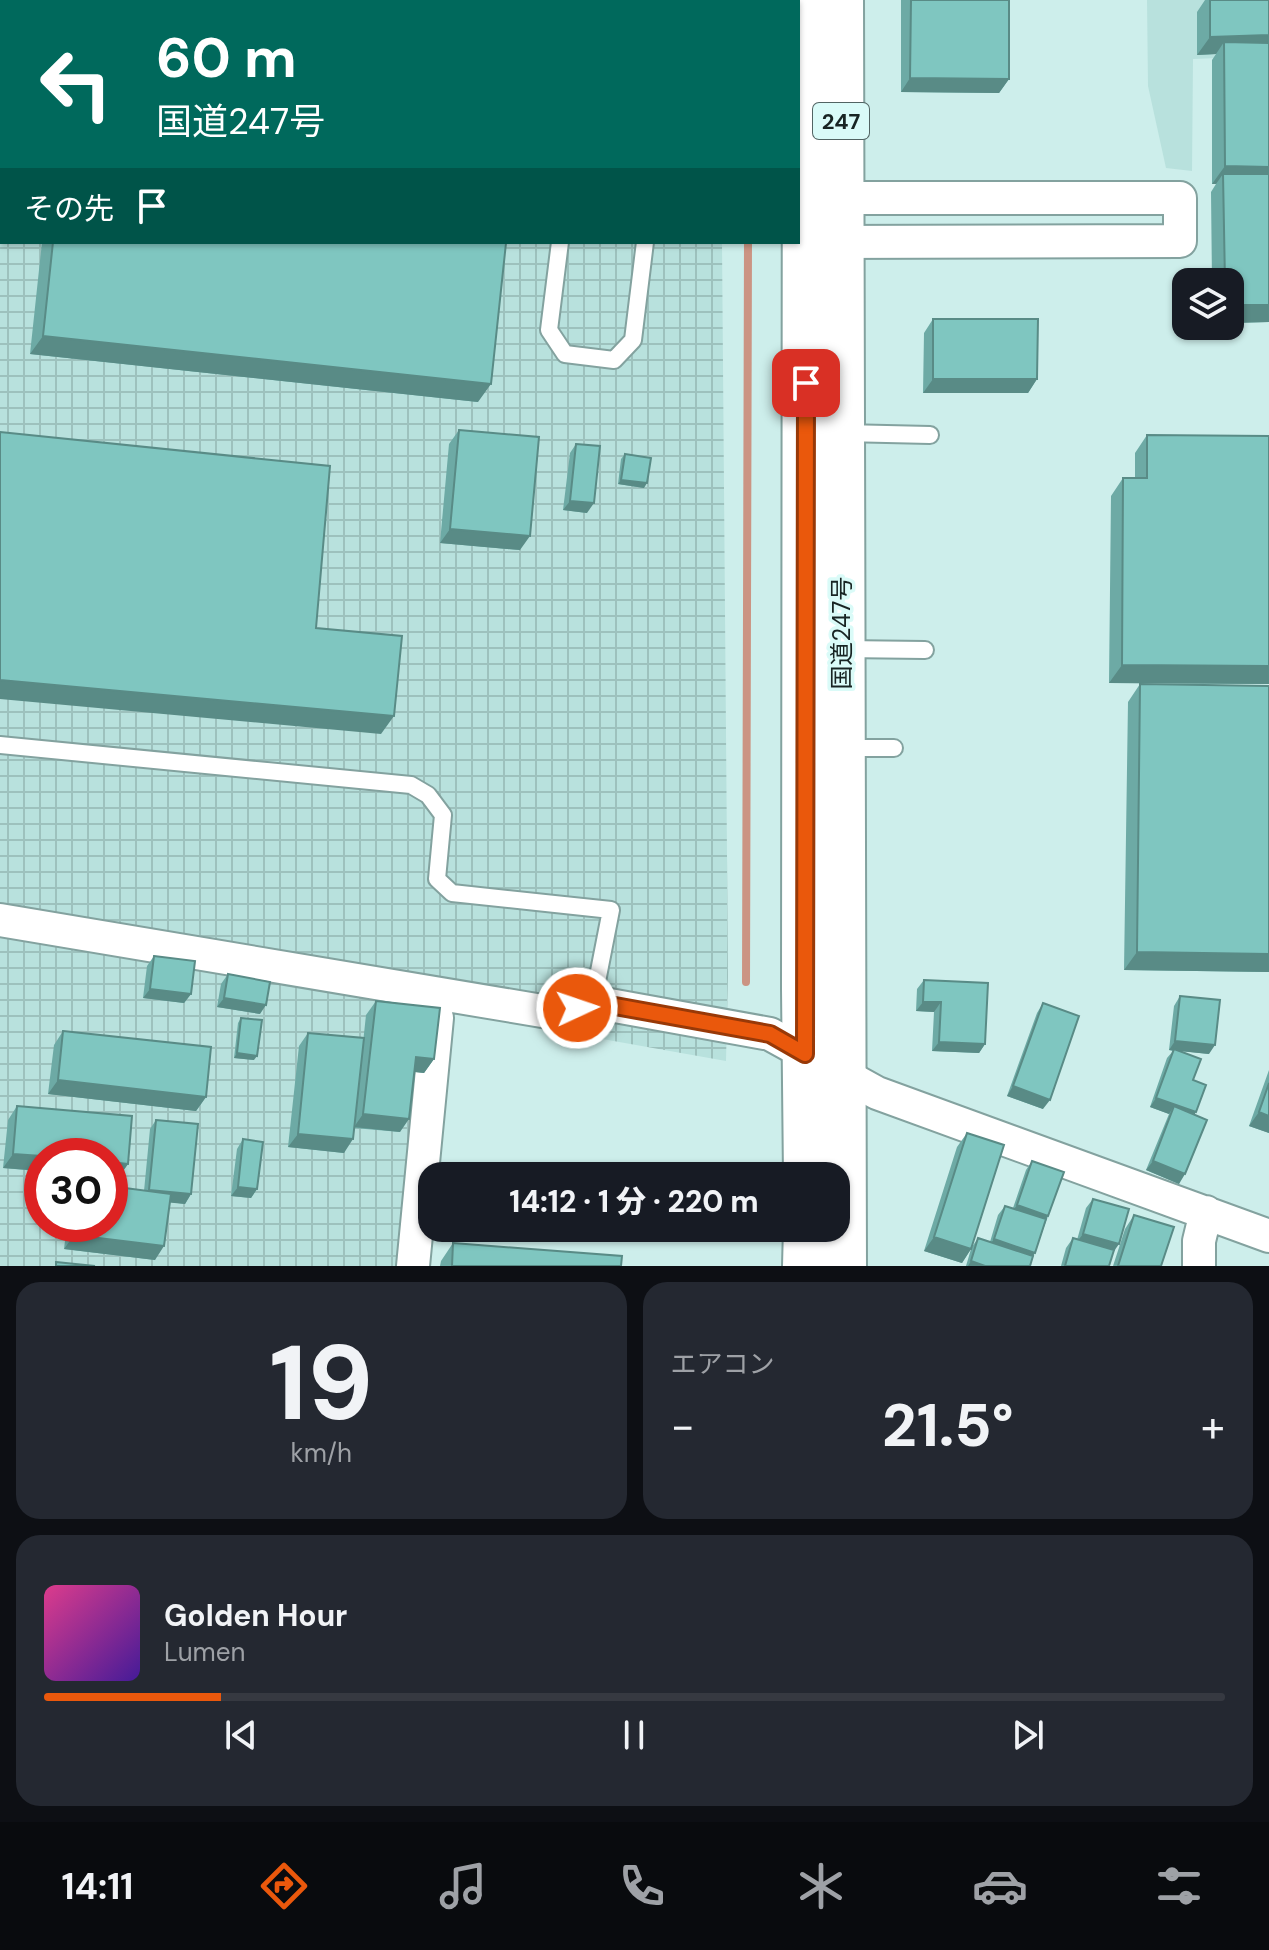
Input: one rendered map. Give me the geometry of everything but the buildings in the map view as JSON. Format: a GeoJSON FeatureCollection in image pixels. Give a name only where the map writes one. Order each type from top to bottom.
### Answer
{"type":"FeatureCollection","features":[{"type":"Feature","properties":{"kind":"highway","name":"国道247号"},"geometry":{"type":"LineString","coordinates":[[805,0],[815,220],[806,1162]]}},
{"type":"Feature","properties":{"kind":"highway","name":"国道247号"},"geometry":{"type":"LineString","coordinates":[[841,0],[815,220],[842,433],[844,1266]]}},
{"type":"Feature","properties":{"kind":"highway"},"geometry":{"type":"LineString","coordinates":[[805,1266],[806,1242]]}},
{"type":"Feature","properties":{"kind":"street"},"geometry":{"type":"LineString","coordinates":[[1180,198],[1180,241],[815,220],[1180,198]]}},
{"type":"Feature","properties":{"kind":"street"},"geometry":{"type":"LineString","coordinates":[[0,920],[560,1014],[593,1002],[770,1034],[877,1093],[1269,1236]]}},
{"type":"Feature","properties":{"kind":"street"},"geometry":{"type":"LineString","coordinates":[[413,1266],[440,993]]}},
{"type":"Feature","properties":{"kind":"street"},"geometry":{"type":"LineString","coordinates":[[1199,1266],[1199,1241],[1206,1212]]}},
{"type":"Feature","properties":{"kind":"lane"},"geometry":{"type":"LineString","coordinates":[[560,244],[549,330],[565,354],[614,360],[633,340],[645,244]]}},
{"type":"Feature","properties":{"kind":"lane"},"geometry":{"type":"LineString","coordinates":[[842,433],[930,435]]}},
{"type":"Feature","properties":{"kind":"lane"},"geometry":{"type":"LineString","coordinates":[[842,649],[925,650]]}},
{"type":"Feature","properties":{"kind":"lane"},"geometry":{"type":"LineString","coordinates":[[0,745],[411,785],[428,795],[443,815],[437,879],[452,893],[611,910],[593,1002]]}},
{"type":"Feature","properties":{"kind":"lane"},"geometry":{"type":"LineString","coordinates":[[842,748],[894,748]]}},
{"type":"Feature","properties":{"kind":"shaded area"},"geometry":{"type":"Polygon","coordinates":[[[1147,0],[1269,0],[1269,56],[1193,59],[1192,171],[1166,168],[1148,86],[1147,0]]]}},
{"type":"Feature","properties":{"kind":"shaded area"},"geometry":{"type":"Polygon","coordinates":[[[0,244],[722,244],[728,977],[726,1061],[445,1011],[431,1162],[418,1162],[418,1242],[423,1242],[421,1266],[0,1266],[0,244]]]}},
{"type":"Feature","properties":{"kind":"waterway"},"geometry":{"type":"LineString","coordinates":[[746,982],[748,244]]}},
{"type":"Feature","properties":{"kind":"route"},"geometry":{"type":"LineString","coordinates":[[577,1008],[593,1002],[770,1034],[805,1054],[806,383]]}}]}
